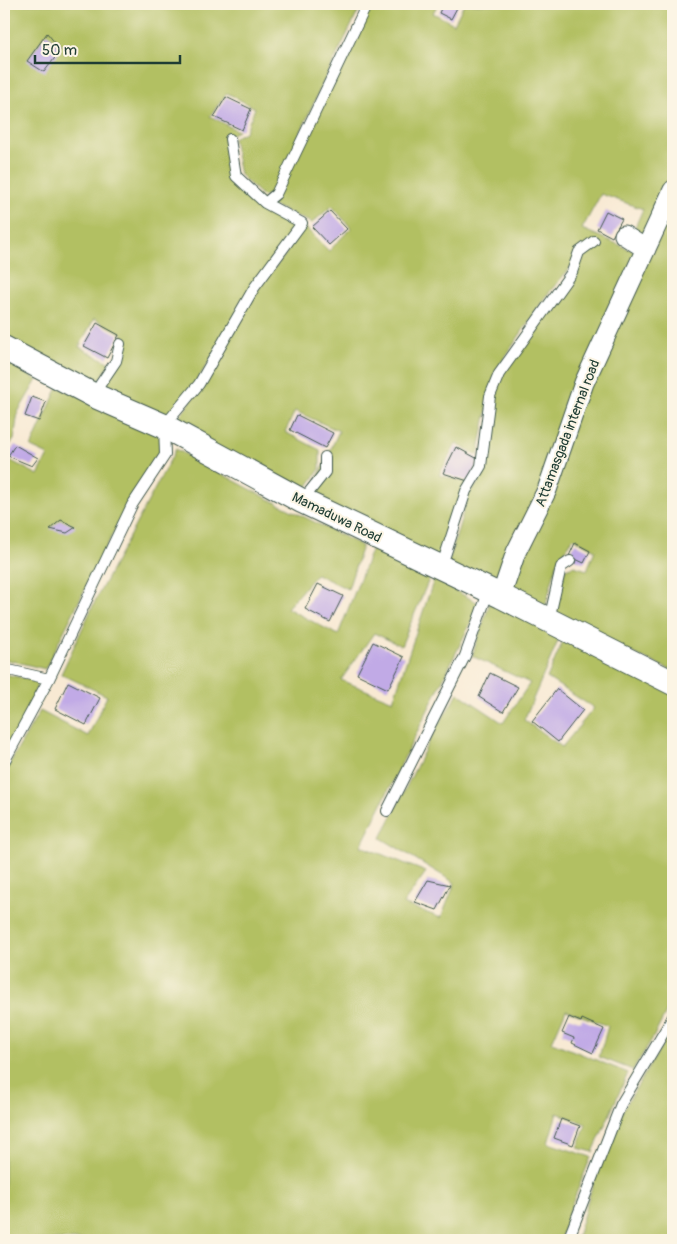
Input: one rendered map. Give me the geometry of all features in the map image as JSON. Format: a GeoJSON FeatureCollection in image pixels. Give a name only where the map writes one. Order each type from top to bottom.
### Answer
{"type":"FeatureCollection","features":[{"type":"Feature","properties":{"kind":"street","name":"Attamasgada internal road"},"geometry":{"type":"LineString","coordinates":[[495,593],[547,490],[584,383],[673,190]]}},
{"type":"Feature","properties":{"kind":"street"},"geometry":{"type":"LineString","coordinates":[[624,235],[646,249]]}},
{"type":"Feature","properties":{"kind":"street","name":"Mamaduwa Road"},"geometry":{"type":"LineString","coordinates":[[4,348],[93,395],[164,426],[302,501],[495,593],[673,683]]}},
{"type":"Feature","properties":{"kind":"lane"},"geometry":{"type":"LineString","coordinates":[[265,203],[276,194],[367,4]]}},
{"type":"Feature","properties":{"kind":"lane"},"geometry":{"type":"LineString","coordinates":[[4,762],[48,679],[132,505],[165,455],[164,426],[200,384],[254,288],[302,224],[265,203],[236,176],[230,139]]}},
{"type":"Feature","properties":{"kind":"lane"},"geometry":{"type":"LineString","coordinates":[[441,568],[466,491],[481,466],[490,396],[499,374],[572,272],[579,252],[594,241]]}},
{"type":"Feature","properties":{"kind":"lane"},"geometry":{"type":"LineString","coordinates":[[93,395],[116,361],[120,344]]}},
{"type":"Feature","properties":{"kind":"lane"},"geometry":{"type":"LineString","coordinates":[[302,501],[325,472],[324,457]]}},
{"type":"Feature","properties":{"kind":"lane"},"geometry":{"type":"LineString","coordinates":[[549,621],[561,566],[570,561]]}},
{"type":"Feature","properties":{"kind":"lane"},"geometry":{"type":"LineString","coordinates":[[387,811],[495,593]]}},
{"type":"Feature","properties":{"kind":"lane"},"geometry":{"type":"LineString","coordinates":[[4,669],[48,679]]}},
{"type":"Feature","properties":{"kind":"lane"},"geometry":{"type":"LineString","coordinates":[[568,1240],[621,1104],[673,1017]]}},
{"type":"Feature","properties":{"kind":"green space"},"geometry":{"type":"Polygon","coordinates":[[[4,4],[362,4],[321,87],[274,192],[263,197],[240,175],[233,138],[245,132],[255,108],[227,93],[210,116],[238,131],[226,137],[232,178],[297,225],[196,382],[163,425],[98,396],[127,346],[121,341],[123,334],[94,319],[79,347],[110,363],[90,394],[4,348],[4,4]]]}},
{"type":"Feature","properties":{"kind":"green space"},"geometry":{"type":"Polygon","coordinates":[[[370,4],[438,4],[433,13],[454,24],[464,4],[673,4],[673,169],[642,241],[631,236],[643,209],[601,194],[582,229],[636,252],[560,443],[497,590],[447,568],[469,492],[478,484],[483,466],[493,397],[502,374],[582,255],[595,239],[546,296],[495,372],[478,455],[456,444],[439,475],[466,482],[439,566],[306,504],[339,431],[295,411],[285,432],[320,450],[320,469],[299,499],[170,429],[203,385],[260,286],[285,255],[303,225],[329,251],[351,228],[332,206],[312,223],[270,204],[370,4]]]}},
{"type":"Feature","properties":{"kind":"green space"},"geometry":{"type":"Polygon","coordinates":[[[673,201],[673,671],[554,618],[565,569],[574,566],[587,570],[595,550],[573,538],[557,563],[543,615],[507,596],[588,384],[673,201]]]}},
{"type":"Feature","properties":{"kind":"green space"},"geometry":{"type":"Polygon","coordinates":[[[4,359],[37,380],[18,412],[14,440],[4,451],[4,359]]]}},
{"type":"Feature","properties":{"kind":"green space"},"geometry":{"type":"Polygon","coordinates":[[[58,387],[162,431],[161,455],[131,498],[45,669],[4,659],[4,457],[38,475],[48,455],[31,447],[58,387]]]}},
{"type":"Feature","properties":{"kind":"green space"},"geometry":{"type":"Polygon","coordinates":[[[176,449],[362,546],[348,589],[316,574],[287,608],[338,635],[372,548],[430,577],[401,646],[374,633],[341,680],[393,701],[434,579],[480,604],[361,846],[426,872],[403,904],[441,918],[455,883],[381,838],[432,735],[458,693],[503,723],[530,683],[472,656],[492,596],[561,634],[524,720],[562,747],[594,708],[547,678],[565,636],[673,687],[673,999],[654,1036],[633,1070],[599,1057],[608,1026],[566,1010],[552,1042],[628,1073],[593,1152],[578,1148],[586,1124],[557,1113],[548,1143],[591,1157],[560,1240],[4,1240],[4,773],[40,711],[88,736],[107,696],[61,674],[97,597],[176,449]]]}},
{"type":"Feature","properties":{"kind":"green space"},"geometry":{"type":"Polygon","coordinates":[[[4,674],[39,681],[23,720],[4,754],[4,674]]]}},
{"type":"Feature","properties":{"kind":"green space"},"geometry":{"type":"Polygon","coordinates":[[[673,1027],[673,1182],[669,1188],[673,1190],[673,1240],[576,1240],[597,1170],[623,1110],[673,1027]]]}},
{"type":"Feature","properties":{"kind":"building"},"geometry":{"type":"Polygon","coordinates":[[[443,4],[459,4],[451,19],[439,13],[443,4]]]}},
{"type":"Feature","properties":{"kind":"building"},"geometry":{"type":"Polygon","coordinates":[[[47,33],[61,50],[44,72],[27,61],[47,33]]]}},
{"type":"Feature","properties":{"kind":"building"},"geometry":{"type":"Polygon","coordinates":[[[226,97],[251,109],[242,130],[214,117],[226,97]]]}},
{"type":"Feature","properties":{"kind":"building"},"geometry":{"type":"Polygon","coordinates":[[[330,211],[347,229],[329,245],[312,227],[330,211]]]}},
{"type":"Feature","properties":{"kind":"building"},"geometry":{"type":"Polygon","coordinates":[[[606,211],[622,219],[612,237],[597,229],[606,211]]]}},
{"type":"Feature","properties":{"kind":"building"},"geometry":{"type":"Polygon","coordinates":[[[97,323],[119,335],[107,358],[84,346],[97,323]]]}},
{"type":"Feature","properties":{"kind":"building"},"geometry":{"type":"Polygon","coordinates":[[[32,397],[46,402],[39,421],[25,416],[32,397]]]}},
{"type":"Feature","properties":{"kind":"building"},"geometry":{"type":"Polygon","coordinates":[[[297,415],[333,433],[325,448],[290,430],[297,415]]]}},
{"type":"Feature","properties":{"kind":"building"},"geometry":{"type":"Polygon","coordinates":[[[15,445],[38,458],[32,466],[8,456],[15,445]]]}},
{"type":"Feature","properties":{"kind":"building"},"geometry":{"type":"Polygon","coordinates":[[[456,447],[478,459],[471,482],[443,473],[456,447]]]}},
{"type":"Feature","properties":{"kind":"building"},"geometry":{"type":"Polygon","coordinates":[[[61,520],[76,527],[67,533],[50,529],[61,520]]]}},
{"type":"Feature","properties":{"kind":"building"},"geometry":{"type":"Polygon","coordinates":[[[575,543],[590,551],[584,563],[569,556],[575,543]]]}},
{"type":"Feature","properties":{"kind":"building"},"geometry":{"type":"Polygon","coordinates":[[[318,584],[343,596],[330,622],[305,609],[318,584]]]}},
{"type":"Feature","properties":{"kind":"building"},"geometry":{"type":"Polygon","coordinates":[[[373,642],[404,657],[388,689],[357,674],[373,642]]]}},
{"type":"Feature","properties":{"kind":"building"},"geometry":{"type":"Polygon","coordinates":[[[490,673],[518,687],[503,712],[479,697],[490,673]]]}},
{"type":"Feature","properties":{"kind":"building"},"geometry":{"type":"Polygon","coordinates":[[[68,682],[100,698],[86,725],[55,709],[68,682]]]}},
{"type":"Feature","properties":{"kind":"building"},"geometry":{"type":"Polygon","coordinates":[[[557,689],[583,710],[558,742],[532,721],[557,689]]]}},
{"type":"Feature","properties":{"kind":"building"},"geometry":{"type":"Polygon","coordinates":[[[428,880],[450,885],[437,910],[415,902],[428,880]]]}},
{"type":"Feature","properties":{"kind":"building"},"geometry":{"type":"Polygon","coordinates":[[[569,1017],[581,1022],[582,1019],[604,1029],[593,1053],[572,1043],[574,1038],[562,1033],[569,1017]]]}},
{"type":"Feature","properties":{"kind":"building"},"geometry":{"type":"Polygon","coordinates":[[[561,1119],[580,1126],[573,1145],[554,1138],[561,1119]]]}}]}
